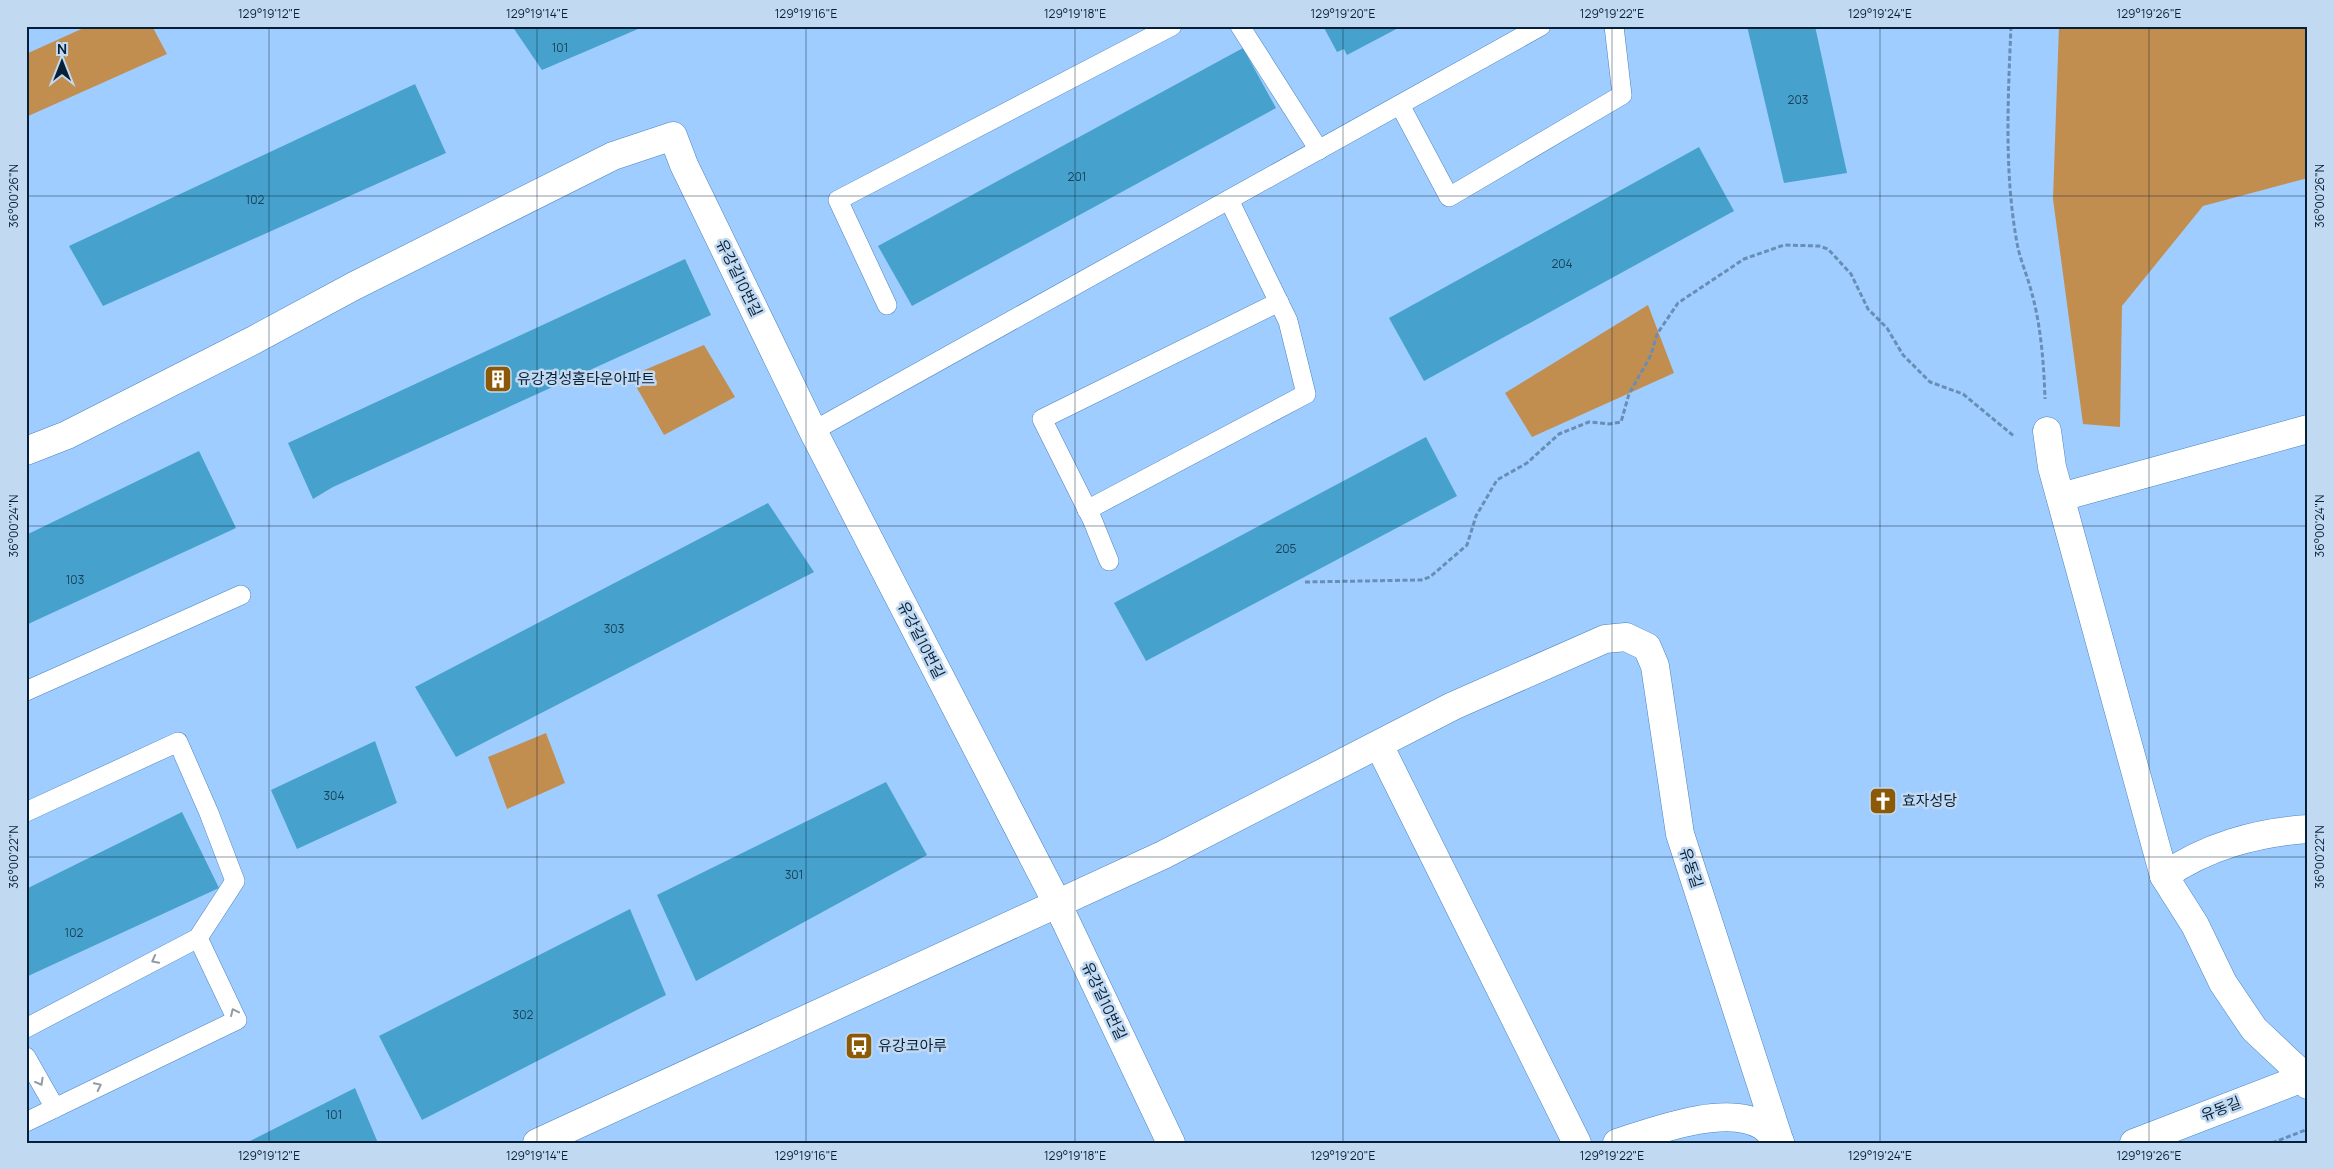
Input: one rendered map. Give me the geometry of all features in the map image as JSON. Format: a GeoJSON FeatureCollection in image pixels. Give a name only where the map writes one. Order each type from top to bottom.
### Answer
{"type":"FeatureCollection","features":[{"type":"Feature","properties":{"kind":"street","name":"유강길10번길"},"geometry":{"type":"LineString","coordinates":[[26,451],[76,430],[254,340],[354,286],[613,156],[672,136],[684,165],[813,431],[1057,903],[1171,1143]]}},
{"type":"Feature","properties":{"kind":"street"},"geometry":{"type":"LineString","coordinates":[[2061,497],[2308,429]]}},
{"type":"Feature","properties":{"kind":"street"},"geometry":{"type":"LineString","coordinates":[[2047,431],[2052,467],[2164,876],[2195,925],[2223,984],[2254,1029],[2307,1079]]}},
{"type":"Feature","properties":{"kind":"street","name":"유동길"},"geometry":{"type":"LineString","coordinates":[[537,1143],[1163,855],[1453,706],[1605,639],[1626,637],[1647,647],[1655,666],[1680,834],[1780,1142]]}},
{"type":"Feature","properties":{"kind":"street"},"geometry":{"type":"LineString","coordinates":[[1379,745],[1577,1143]]}},
{"type":"Feature","properties":{"kind":"street"},"geometry":{"type":"LineString","coordinates":[[2164,876],[2186,860],[2245,838],[2308,829]]}},
{"type":"Feature","properties":{"kind":"street","name":"유동길"},"geometry":{"type":"LineString","coordinates":[[2134,1143],[2307,1079]]}},
{"type":"Feature","properties":{"kind":"street"},"geometry":{"type":"LineString","coordinates":[[1617,1143],[1670,1126],[1716,1118],[1737,1118],[1762,1126],[1780,1142]]}},
{"type":"Feature","properties":{"kind":"lane"},"geometry":{"type":"LineString","coordinates":[[887,305],[838,200],[1172,26]]}},
{"type":"Feature","properties":{"kind":"lane"},"geometry":{"type":"LineString","coordinates":[[1240,26],[1319,150]]}},
{"type":"Feature","properties":{"kind":"lane"},"geometry":{"type":"LineString","coordinates":[[813,431],[1542,26]]}},
{"type":"Feature","properties":{"kind":"lane"},"geometry":{"type":"LineString","coordinates":[[1400,105],[1449,197],[1622,95],[1614,26]]}},
{"type":"Feature","properties":{"kind":"lane"},"geometry":{"type":"LineString","coordinates":[[1087,510],[1306,394],[1288,321],[1230,200]]}},
{"type":"Feature","properties":{"kind":"lane"},"geometry":{"type":"LineString","coordinates":[[1109,561],[1087,510],[1042,419],[1279,302]]}},
{"type":"Feature","properties":{"kind":"lane"},"geometry":{"type":"LineString","coordinates":[[26,691],[241,595]]}},
{"type":"Feature","properties":{"kind":"lane"},"geometry":{"type":"LineString","coordinates":[[26,812],[178,742],[209,813],[234,881],[198,938],[26,1028]]}},
{"type":"Feature","properties":{"kind":"lane"},"geometry":{"type":"LineString","coordinates":[[26,1122],[238,1020],[198,938]]}},
{"type":"Feature","properties":{"kind":"lane"},"geometry":{"type":"LineString","coordinates":[[26,1057],[55,1108]]}},
{"type":"Feature","properties":{"kind":"path"},"geometry":{"type":"LineString","coordinates":[[2011,26],[2008,104],[2009,174],[2017,244],[2033,295],[2044,370],[2047,431]]}},
{"type":"Feature","properties":{"kind":"path"},"geometry":{"type":"LineString","coordinates":[[1305,582],[1421,580],[1430,576],[1467,545],[1476,516],[1497,480],[1527,463],[1559,434],[1589,422],[1610,424],[1621,422],[1629,394],[1650,355],[1657,334],[1678,303],[1744,259],[1784,244],[1819,246],[1828,249],[1851,274],[1868,309],[1887,328],[1903,355],[1930,382],[1963,394],[2052,467]]}},
{"type":"Feature","properties":{"kind":"path"},"geometry":{"type":"LineString","coordinates":[[2272,1143],[2308,1129]]}},
{"type":"Feature","properties":{"kind":"shaded area"},"geometry":{"type":"Polygon","coordinates":[[[88,26],[152,26],[167,54],[26,117],[26,54],[88,26]]]}},
{"type":"Feature","properties":{"kind":"shaded area"},"geometry":{"type":"Polygon","coordinates":[[[2059,26],[2308,26],[2308,178],[2203,206],[2122,306],[2120,427],[2083,424],[2053,199],[2059,26]]]}},
{"type":"Feature","properties":{"kind":"shaded area"},"geometry":{"type":"Polygon","coordinates":[[[1648,305],[1674,373],[1532,437],[1505,393],[1648,305]]]}},
{"type":"Feature","properties":{"kind":"shaded area"},"geometry":{"type":"Polygon","coordinates":[[[704,345],[735,397],[664,435],[630,376],[704,345]]]}},
{"type":"Feature","properties":{"kind":"shaded area"},"geometry":{"type":"Polygon","coordinates":[[[546,733],[565,783],[507,809],[488,757],[546,733]]]}},
{"type":"Feature","properties":{"kind":"building"},"geometry":{"type":"Polygon","coordinates":[[[512,26],[645,26],[542,70],[512,26]]]}},
{"type":"Feature","properties":{"kind":"building"},"geometry":{"type":"Polygon","coordinates":[[[1323,26],[1402,26],[1347,55],[1344,49],[1337,52],[1323,26]]]}},
{"type":"Feature","properties":{"kind":"building"},"geometry":{"type":"Polygon","coordinates":[[[1747,26],[1815,26],[1847,173],[1784,183],[1747,26]]]}},
{"type":"Feature","properties":{"kind":"building"},"geometry":{"type":"Polygon","coordinates":[[[1243,48],[1276,108],[912,306],[878,246],[1243,48]]]}},
{"type":"Feature","properties":{"kind":"building"},"geometry":{"type":"Polygon","coordinates":[[[415,84],[446,153],[103,306],[69,246],[415,84]]]}},
{"type":"Feature","properties":{"kind":"building"},"geometry":{"type":"Polygon","coordinates":[[[1699,147],[1734,211],[1424,381],[1389,318],[1699,147]]]}},
{"type":"Feature","properties":{"kind":"building","name":"유강경성홈타운아파트"},"geometry":{"type":"Polygon","coordinates":[[[685,259],[711,315],[333,487],[313,499],[288,443],[685,259]]]}},
{"type":"Feature","properties":{"kind":"building"},"geometry":{"type":"Polygon","coordinates":[[[1426,437],[1457,496],[1146,661],[1114,603],[1426,437]]]}},
{"type":"Feature","properties":{"kind":"building"},"geometry":{"type":"Polygon","coordinates":[[[199,451],[236,528],[26,625],[26,535],[199,451]]]}},
{"type":"Feature","properties":{"kind":"building"},"geometry":{"type":"Polygon","coordinates":[[[768,503],[814,572],[456,757],[415,687],[768,503]]]}},
{"type":"Feature","properties":{"kind":"building"},"geometry":{"type":"Polygon","coordinates":[[[375,741],[397,803],[297,849],[271,790],[375,741]]]}},
{"type":"Feature","properties":{"kind":"building"},"geometry":{"type":"Polygon","coordinates":[[[886,782],[927,855],[696,981],[657,895],[886,782]]]}},
{"type":"Feature","properties":{"kind":"building"},"geometry":{"type":"Polygon","coordinates":[[[182,812],[219,888],[26,977],[26,889],[182,812]]]}},
{"type":"Feature","properties":{"kind":"building"},"geometry":{"type":"Polygon","coordinates":[[[630,909],[666,995],[422,1120],[379,1036],[630,909]]]}},
{"type":"Feature","properties":{"kind":"building"},"geometry":{"type":"Polygon","coordinates":[[[355,1088],[378,1143],[246,1143],[355,1088]]]}},
{"type":"Feature","properties":{"kind":"place","name":"유강경성홈타운아파트"},"geometry":{"type":"Point","coordinates":[498,379]}},
{"type":"Feature","properties":{"kind":"place","name":"효자성당"},"geometry":{"type":"Point","coordinates":[1883,801]}},
{"type":"Feature","properties":{"kind":"place","name":"유강코아루"},"geometry":{"type":"Point","coordinates":[859,1046]}}]}
